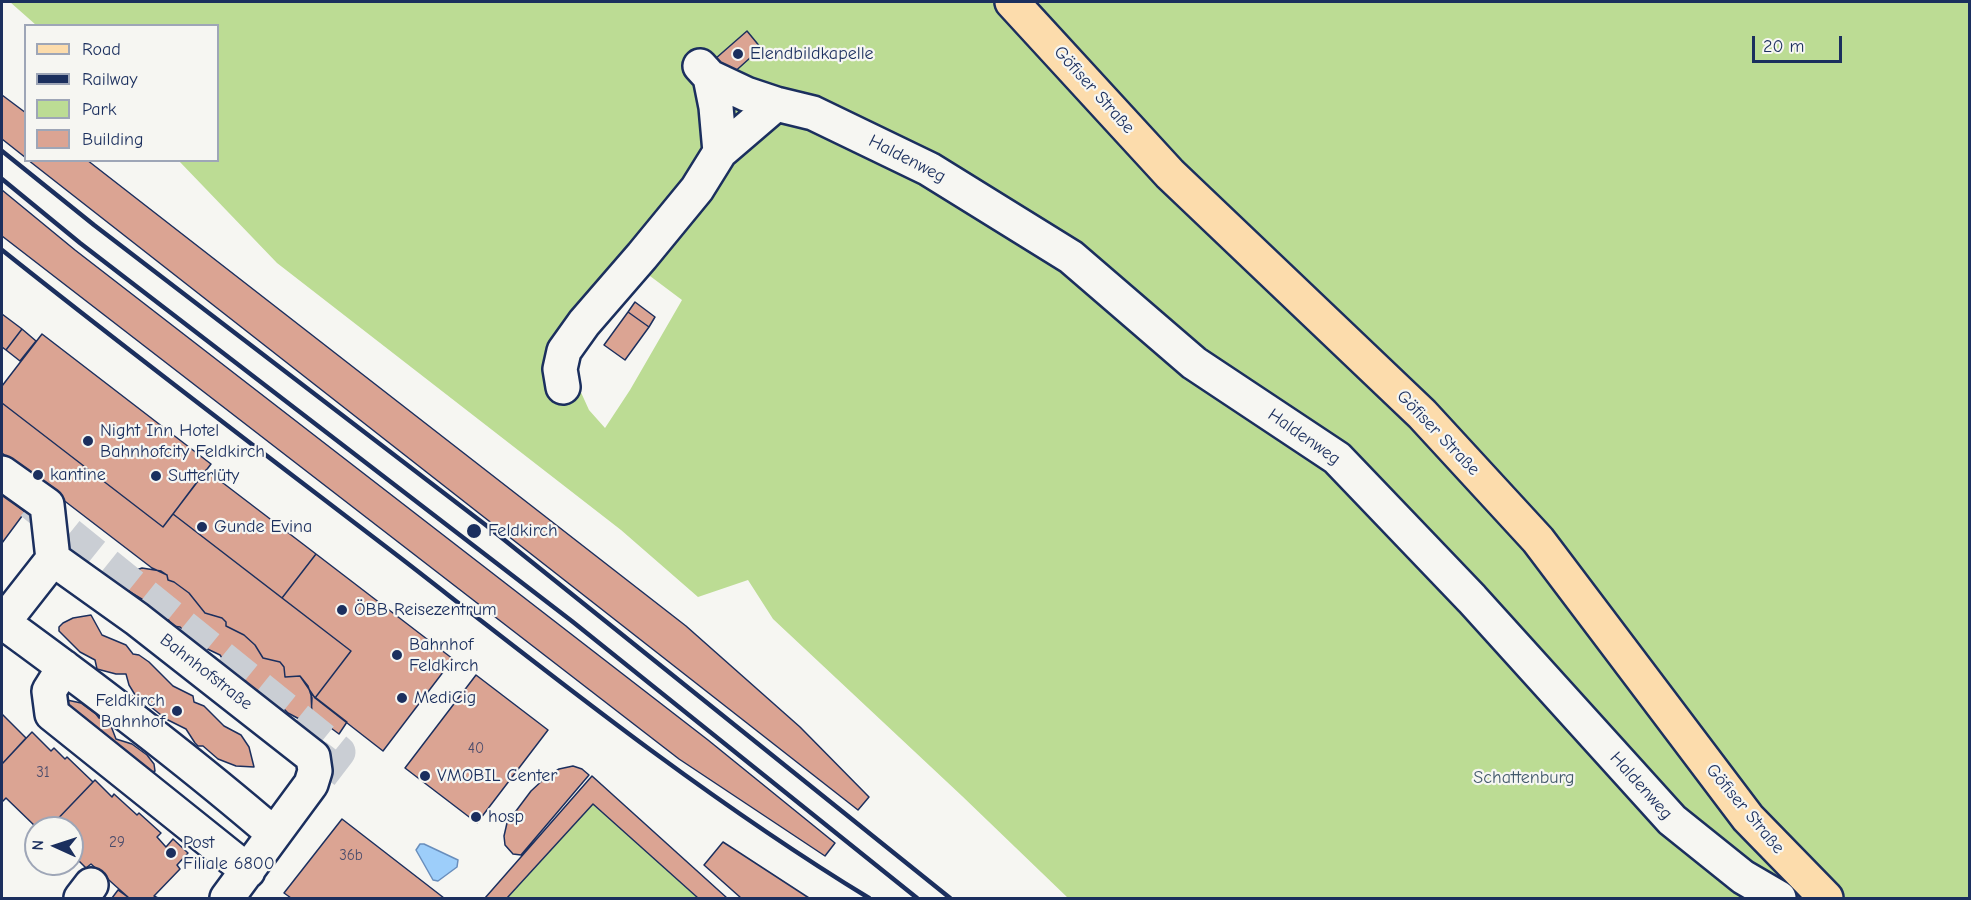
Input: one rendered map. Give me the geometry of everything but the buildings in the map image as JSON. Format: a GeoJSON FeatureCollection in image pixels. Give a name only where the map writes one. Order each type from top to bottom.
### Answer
{"type":"FeatureCollection","features":[{"type":"Feature","properties":{"kind":"main road","name":"Göfiser Straße"},"geometry":{"type":"LineString","coordinates":[[1012,2],[1170,174],[1422,414],[1538,540],[1748,818],[1826,898]]}},
{"type":"Feature","properties":{"kind":"lane","name":"Haldenweg"},"geometry":{"type":"LineString","coordinates":[[720,152],[716,107],[705,72],[746,94],[776,104],[813,112],[929,169],[1071,257],[1194,363],[1337,458],[1472,599],[1671,820],[1743,877],[1779,898]]}},
{"type":"Feature","properties":{"kind":"lane"},"geometry":{"type":"LineString","coordinates":[[562,387],[561,369],[564,351],[584,323],[697,189],[720,152],[776,104]]}},
{"type":"Feature","properties":{"kind":"lane"},"geometry":{"type":"LineString","coordinates":[[2,473],[47,505],[52,559],[3,624],[64,667],[183,758],[274,834]]}},
{"type":"Feature","properties":{"kind":"lane","name":"Bahnhofstraße"},"geometry":{"type":"LineString","coordinates":[[52,559],[137,619],[313,757],[315,771],[311,784],[274,834],[239,889],[52,714],[49,692],[64,667]]}},
{"type":"Feature","properties":{"kind":"green space","name":"Schattenburg"},"geometry":{"type":"Polygon","coordinates":[[[10,2],[1969,2],[1969,898],[1068,898],[773,619],[748,580],[698,597],[621,530],[277,263],[180,162],[219,162],[219,24],[35,24],[10,2]],[[642,270],[599,320],[576,362],[579,388],[589,410],[605,428],[630,390],[682,300],[642,270]]]}},
{"type":"Feature","properties":{"kind":"green space"},"geometry":{"type":"Polygon","coordinates":[[[593,804],[698,898],[507,898],[593,804]]]}},
{"type":"Feature","properties":{"kind":"water"},"geometry":{"type":"Polygon","coordinates":[[[420,844],[458,860],[457,867],[438,881],[433,880],[416,850],[420,844]]]}},
{"type":"Feature","properties":{"kind":"tunnel"},"geometry":{"type":"LineString","coordinates":[[31,503],[339,752],[303,799]]}},
{"type":"Feature","properties":{"kind":"railway"},"geometry":{"type":"LineString","coordinates":[[2,151],[94,225],[487,526],[950,898]]}},
{"type":"Feature","properties":{"kind":"railway"},"geometry":{"type":"LineString","coordinates":[[2,179],[80,243],[573,622],[917,898]]}},
{"type":"Feature","properties":{"kind":"railway"},"geometry":{"type":"LineString","coordinates":[[2,250],[636,739],[750,821],[869,898]]}},
{"type":"Feature","properties":{"kind":"place","name":"Elendbildkapelle"},"geometry":{"type":"Point","coordinates":[738,54]}},
{"type":"Feature","properties":{"kind":"place","name":"Night Inn Hotel Bahnhofcity Feldkirch"},"geometry":{"type":"Point","coordinates":[88,441]}},
{"type":"Feature","properties":{"kind":"place","name":"kantine"},"geometry":{"type":"Point","coordinates":[38,475]}},
{"type":"Feature","properties":{"kind":"place","name":"Sutterlüty"},"geometry":{"type":"Point","coordinates":[156,476]}},
{"type":"Feature","properties":{"kind":"place","name":"Gunde Evina"},"geometry":{"type":"Point","coordinates":[202,527]}},
{"type":"Feature","properties":{"kind":"place","name":"Feldkirch"},"geometry":{"type":"Point","coordinates":[474,531]}},
{"type":"Feature","properties":{"kind":"place","name":"ÖBB Reisezentrum"},"geometry":{"type":"Point","coordinates":[342,610]}},
{"type":"Feature","properties":{"kind":"place","name":"Bahnhof Feldkirch"},"geometry":{"type":"Point","coordinates":[397,655]}},
{"type":"Feature","properties":{"kind":"place","name":"MediCig"},"geometry":{"type":"Point","coordinates":[402,698]}},
{"type":"Feature","properties":{"kind":"place","name":"Feldkirch Bahnhof"},"geometry":{"type":"Point","coordinates":[177,711]}},
{"type":"Feature","properties":{"kind":"place","name":"VMOBIL Center"},"geometry":{"type":"Point","coordinates":[425,776]}},
{"type":"Feature","properties":{"kind":"place","name":"hosp"},"geometry":{"type":"Point","coordinates":[476,817]}},
{"type":"Feature","properties":{"kind":"place","name":"Post Filiale 6800"},"geometry":{"type":"Point","coordinates":[171,853]}}]}
